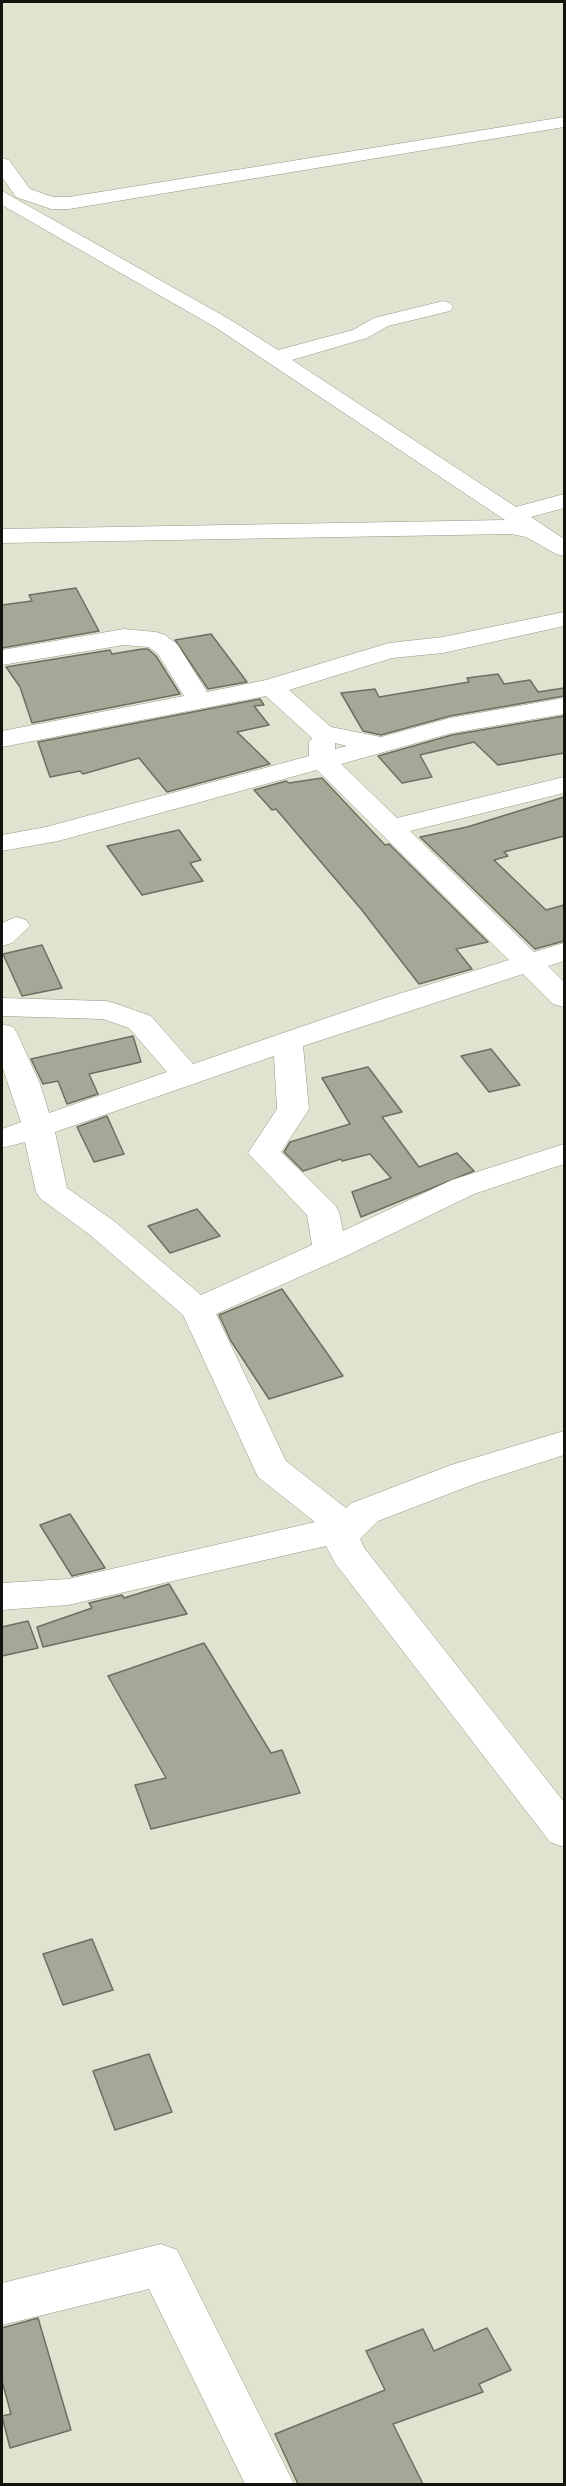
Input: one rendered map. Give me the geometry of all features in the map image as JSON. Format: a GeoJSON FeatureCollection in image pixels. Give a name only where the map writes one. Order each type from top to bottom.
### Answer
{"type":"FeatureCollection","features":[{"type":"Feature","properties":{"kind":"street"},"geometry":{"type":"LineString","coordinates":[[2,164],[23,193],[51,202],[69,203],[564,122]]}},
{"type":"Feature","properties":{"kind":"street"},"geometry":{"type":"LineString","coordinates":[[2,197],[222,323],[564,549]]}},
{"type":"Feature","properties":{"kind":"street"},"geometry":{"type":"LineString","coordinates":[[274,358],[360,334],[381,322],[444,307]]}},
{"type":"Feature","properties":{"kind":"street"},"geometry":{"type":"LineString","coordinates":[[2,536],[134,535],[441,526],[512,527],[564,501]]}},
{"type":"Feature","properties":{"kind":"street"},"geometry":{"type":"LineString","coordinates":[[522,522],[564,514]]}},
{"type":"Feature","properties":{"kind":"street"},"geometry":{"type":"LineString","coordinates":[[2,740],[271,687],[389,651],[442,645],[564,619]]}},
{"type":"Feature","properties":{"kind":"street"},"geometry":{"type":"LineString","coordinates":[[2,657],[123,637],[156,640],[168,650],[200,701]]}},
{"type":"Feature","properties":{"kind":"street"},"geometry":{"type":"LineString","coordinates":[[271,687],[391,828],[564,998]]}},
{"type":"Feature","properties":{"kind":"street"},"geometry":{"type":"LineString","coordinates":[[2,843],[48,835],[322,746],[382,744],[484,718],[564,706]]}},
{"type":"Feature","properties":{"kind":"street"},"geometry":{"type":"LineString","coordinates":[[391,828],[564,785]]}},
{"type":"Feature","properties":{"kind":"street"},"geometry":{"type":"LineString","coordinates":[[2,1139],[288,1043],[390,1006],[564,952]]}},
{"type":"Feature","properties":{"kind":"street"},"geometry":{"type":"LineString","coordinates":[[2,1007],[106,1010],[140,1022],[188,1077]]}},
{"type":"Feature","properties":{"kind":"street"},"geometry":{"type":"LineString","coordinates":[[2,1033],[25,1084],[38,1127],[52,1192],[102,1228],[197,1308],[271,1468],[347,1528]]}},
{"type":"Feature","properties":{"kind":"street"},"geometry":{"type":"LineString","coordinates":[[288,1043],[293,1109],[264,1153],[323,1212],[330,1251]]}},
{"type":"Feature","properties":{"kind":"street"},"geometry":{"type":"LineString","coordinates":[[197,1308],[330,1251],[463,1187],[564,1154]]}},
{"type":"Feature","properties":{"kind":"street"},"geometry":{"type":"LineString","coordinates":[[564,1443],[442,1482],[365,1512],[347,1528],[342,1539],[348,1554],[564,1831]]}},
{"type":"Feature","properties":{"kind":"street"},"geometry":{"type":"LineString","coordinates":[[2,1597],[68,1592],[347,1528]]}},
{"type":"Feature","properties":{"kind":"street"},"geometry":{"type":"LineString","coordinates":[[2,2304],[161,2265],[270,2484]]}},
{"type":"Feature","properties":{"kind":"building"},"geometry":{"type":"Polygon","coordinates":[[[76,588],[99,631],[2,648],[2,605],[32,601],[29,595],[76,588]]]}},
{"type":"Feature","properties":{"kind":"building"},"geometry":{"type":"Polygon","coordinates":[[[211,634],[247,682],[208,689],[175,640],[211,634]]]}},
{"type":"Feature","properties":{"kind":"building"},"geometry":{"type":"Polygon","coordinates":[[[148,649],[156,656],[180,694],[32,723],[20,687],[6,667],[110,650],[112,654],[148,649]]]}},
{"type":"Feature","properties":{"kind":"building"},"geometry":{"type":"Polygon","coordinates":[[[498,674],[504,684],[530,680],[538,692],[564,688],[564,696],[450,716],[381,735],[363,731],[341,693],[375,689],[379,697],[469,682],[467,678],[498,674]]]}},
{"type":"Feature","properties":{"kind":"building"},"geometry":{"type":"Polygon","coordinates":[[[260,699],[264,705],[254,706],[269,725],[237,732],[270,764],[167,792],[139,758],[83,774],[80,771],[50,777],[38,742],[260,699]]]}},
{"type":"Feature","properties":{"kind":"building"},"geometry":{"type":"Polygon","coordinates":[[[564,716],[564,753],[498,765],[474,742],[420,755],[432,777],[402,783],[378,756],[452,735],[564,716]]]}},
{"type":"Feature","properties":{"kind":"building"},"geometry":{"type":"Polygon","coordinates":[[[322,778],[385,845],[389,844],[488,942],[456,949],[472,969],[419,984],[361,909],[276,809],[272,810],[254,790],[286,781],[289,783],[322,778]]]}},
{"type":"Feature","properties":{"kind":"building"},"geometry":{"type":"Polygon","coordinates":[[[564,797],[564,836],[504,852],[508,856],[494,860],[546,910],[564,905],[564,941],[535,949],[420,837],[467,827],[564,797]]]}},
{"type":"Feature","properties":{"kind":"building"},"geometry":{"type":"Polygon","coordinates":[[[179,830],[201,860],[190,863],[203,881],[142,895],[107,846],[179,830]]]}},
{"type":"Feature","properties":{"kind":"building"},"geometry":{"type":"Polygon","coordinates":[[[42,945],[62,988],[22,996],[3,954],[42,945]]]}},
{"type":"Feature","properties":{"kind":"building"},"geometry":{"type":"Polygon","coordinates":[[[133,1036],[141,1062],[89,1074],[98,1094],[67,1104],[58,1081],[43,1084],[31,1059],[133,1036]]]}},
{"type":"Feature","properties":{"kind":"building"},"geometry":{"type":"Polygon","coordinates":[[[491,1049],[520,1085],[489,1092],[461,1056],[491,1049]]]}},
{"type":"Feature","properties":{"kind":"building"},"geometry":{"type":"Polygon","coordinates":[[[368,1067],[402,1112],[382,1117],[419,1167],[457,1153],[474,1171],[361,1217],[352,1192],[391,1178],[370,1154],[342,1161],[341,1159],[303,1171],[284,1152],[290,1142],[350,1124],[322,1078],[368,1067]]]}},
{"type":"Feature","properties":{"kind":"building"},"geometry":{"type":"Polygon","coordinates":[[[107,1116],[124,1154],[94,1162],[77,1127],[107,1116]]]}},
{"type":"Feature","properties":{"kind":"building"},"geometry":{"type":"Polygon","coordinates":[[[197,1209],[220,1236],[170,1253],[148,1226],[197,1209]]]}},
{"type":"Feature","properties":{"kind":"building"},"geometry":{"type":"Polygon","coordinates":[[[282,1289],[343,1376],[269,1399],[231,1341],[219,1315],[282,1289]]]}},
{"type":"Feature","properties":{"kind":"building"},"geometry":{"type":"Polygon","coordinates":[[[70,1514],[105,1568],[72,1576],[40,1525],[70,1514]]]}},
{"type":"Feature","properties":{"kind":"building"},"geometry":{"type":"Polygon","coordinates":[[[169,1584],[187,1614],[43,1647],[37,1627],[92,1608],[89,1603],[122,1595],[124,1598],[169,1584]]]}},
{"type":"Feature","properties":{"kind":"building"},"geometry":{"type":"Polygon","coordinates":[[[28,1621],[38,1648],[2,1656],[2,1627],[28,1621]]]}},
{"type":"Feature","properties":{"kind":"building"},"geometry":{"type":"Polygon","coordinates":[[[204,1643],[271,1753],[282,1750],[300,1793],[151,1829],[135,1785],[166,1778],[108,1676],[204,1643]]]}},
{"type":"Feature","properties":{"kind":"building"},"geometry":{"type":"Polygon","coordinates":[[[92,1939],[113,1990],[63,2005],[43,1954],[92,1939]]]}},
{"type":"Feature","properties":{"kind":"building"},"geometry":{"type":"Polygon","coordinates":[[[149,2054],[172,2112],[115,2130],[93,2071],[149,2054]]]}},
{"type":"Feature","properties":{"kind":"building"},"geometry":{"type":"Polygon","coordinates":[[[38,2318],[71,2430],[10,2448],[2,2416],[11,2414],[2,2381],[2,2328],[38,2318]]]}},
{"type":"Feature","properties":{"kind":"building"},"geometry":{"type":"Polygon","coordinates":[[[487,2328],[511,2370],[479,2384],[483,2392],[393,2424],[423,2484],[298,2484],[275,2434],[385,2390],[366,2351],[423,2329],[434,2351],[487,2328]]]}}]}
